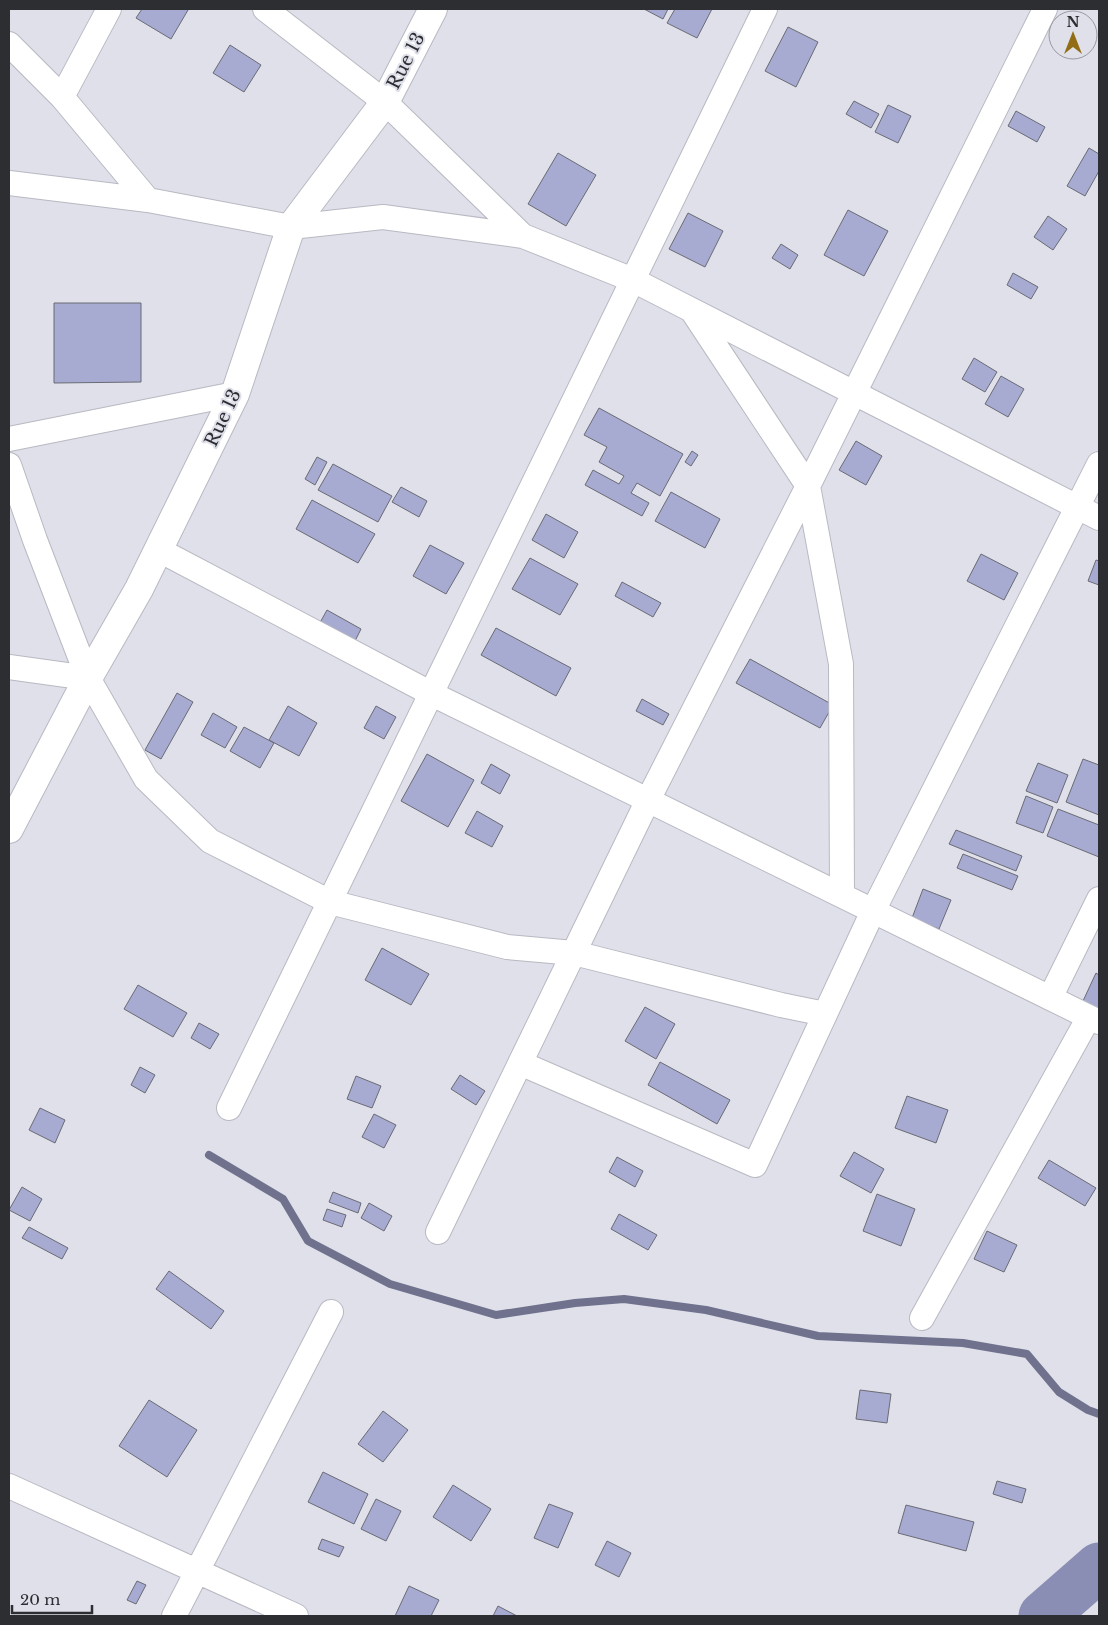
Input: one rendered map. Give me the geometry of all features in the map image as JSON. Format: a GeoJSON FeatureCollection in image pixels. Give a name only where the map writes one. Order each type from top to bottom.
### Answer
{"type":"FeatureCollection","features":[{"type":"Feature","properties":{"kind":"street"},"geometry":{"type":"LineString","coordinates":[[62,97],[109,9]]}},
{"type":"Feature","properties":{"kind":"street"},"geometry":{"type":"LineString","coordinates":[[265,9],[385,102],[523,236]]}},
{"type":"Feature","properties":{"kind":"street","name":"Rue 13"},"geometry":{"type":"LineString","coordinates":[[9,829],[88,678],[139,589],[235,394],[291,227],[385,102],[433,9]]}},
{"type":"Feature","properties":{"kind":"street"},"geometry":{"type":"LineString","coordinates":[[229,1108],[765,9]]}},
{"type":"Feature","properties":{"kind":"street"},"geometry":{"type":"LineString","coordinates":[[438,1232],[648,800],[808,486],[1045,9]]}},
{"type":"Feature","properties":{"kind":"street"},"geometry":{"type":"LineString","coordinates":[[9,44],[62,97],[148,200]]}},
{"type":"Feature","properties":{"kind":"street"},"geometry":{"type":"LineString","coordinates":[[9,183],[148,200],[291,227],[383,217],[523,236],[633,280],[1099,518]]}},
{"type":"Feature","properties":{"kind":"street"},"geometry":{"type":"LineString","coordinates":[[693,312],[808,486],[841,664],[842,895]]}},
{"type":"Feature","properties":{"kind":"street"},"geometry":{"type":"LineString","coordinates":[[9,439],[235,394]]}},
{"type":"Feature","properties":{"kind":"street"},"geometry":{"type":"LineString","coordinates":[[520,1063],[755,1165],[874,911],[1099,464]]}},
{"type":"Feature","properties":{"kind":"street"},"geometry":{"type":"LineString","coordinates":[[9,466],[88,678],[146,780],[210,841],[330,902],[507,947],[574,953],[781,1005],[825,1014]]}},
{"type":"Feature","properties":{"kind":"street"},"geometry":{"type":"LineString","coordinates":[[159,550],[432,694],[1094,1020],[922,1318]]}},
{"type":"Feature","properties":{"kind":"street"},"geometry":{"type":"LineString","coordinates":[[9,667],[88,678]]}},
{"type":"Feature","properties":{"kind":"street"},"geometry":{"type":"LineString","coordinates":[[1050,998],[1099,899]]}},
{"type":"Feature","properties":{"kind":"street"},"geometry":{"type":"LineString","coordinates":[[174,1616],[331,1312]]}},
{"type":"Feature","properties":{"kind":"street"},"geometry":{"type":"LineString","coordinates":[[9,1486],[296,1616]]}},
{"type":"Feature","properties":{"kind":"building"},"geometry":{"type":"Polygon","coordinates":[[[142,9],[188,10],[171,39],[136,18],[142,9]]]}},
{"type":"Feature","properties":{"kind":"building"},"geometry":{"type":"Polygon","coordinates":[[[644,9],[668,9],[663,19],[644,9]]]}},
{"type":"Feature","properties":{"kind":"building"},"geometry":{"type":"Polygon","coordinates":[[[675,9],[712,9],[697,38],[667,23],[675,9]]]}},
{"type":"Feature","properties":{"kind":"building"},"geometry":{"type":"Polygon","coordinates":[[[788,27],[818,42],[796,87],[765,71],[788,27]]]}},
{"type":"Feature","properties":{"kind":"building"},"geometry":{"type":"Polygon","coordinates":[[[230,45],[261,65],[244,92],[213,73],[230,45]]]}},
{"type":"Feature","properties":{"kind":"building"},"geometry":{"type":"Polygon","coordinates":[[[854,101],[879,114],[871,128],[846,114],[854,101]]]}},
{"type":"Feature","properties":{"kind":"building"},"geometry":{"type":"Polygon","coordinates":[[[888,105],[911,116],[898,143],[875,132],[888,105]]]}},
{"type":"Feature","properties":{"kind":"building"},"geometry":{"type":"Polygon","coordinates":[[[1016,111],[1045,127],[1037,142],[1008,126],[1016,111]]]}},
{"type":"Feature","properties":{"kind":"building"},"geometry":{"type":"Polygon","coordinates":[[[1089,148],[1099,154],[1099,171],[1085,196],[1067,186],[1089,148]]]}},
{"type":"Feature","properties":{"kind":"building"},"geometry":{"type":"Polygon","coordinates":[[[558,153],[596,175],[566,226],[528,204],[558,153]]]}},
{"type":"Feature","properties":{"kind":"building"},"geometry":{"type":"Polygon","coordinates":[[[848,210],[888,231],[864,276],[824,255],[848,210]]]}},
{"type":"Feature","properties":{"kind":"building"},"geometry":{"type":"Polygon","coordinates":[[[688,213],[723,231],[705,267],[669,249],[688,213]]]}},
{"type":"Feature","properties":{"kind":"building"},"geometry":{"type":"Polygon","coordinates":[[[1048,216],[1067,229],[1053,250],[1034,237],[1048,216]]]}},
{"type":"Feature","properties":{"kind":"building"},"geometry":{"type":"Polygon","coordinates":[[[781,244],[798,255],[790,269],[772,258],[781,244]]]}},
{"type":"Feature","properties":{"kind":"building"},"geometry":{"type":"Polygon","coordinates":[[[1013,273],[1038,287],[1031,299],[1007,285],[1013,273]]]}},
{"type":"Feature","properties":{"kind":"building"},"geometry":{"type":"Polygon","coordinates":[[[54,303],[141,303],[141,382],[54,383],[54,303]]]}},
{"type":"Feature","properties":{"kind":"building"},"geometry":{"type":"Polygon","coordinates":[[[974,358],[997,372],[985,392],[962,379],[974,358]]]}},
{"type":"Feature","properties":{"kind":"building"},"geometry":{"type":"Polygon","coordinates":[[[1001,376],[1024,389],[1008,417],[985,404],[1001,376]]]}},
{"type":"Feature","properties":{"kind":"building"},"geometry":{"type":"Polygon","coordinates":[[[599,408],[683,454],[660,496],[637,483],[631,493],[649,503],[642,516],[585,485],[593,470],[619,484],[624,476],[599,462],[607,447],[584,435],[599,408]]]}},
{"type":"Feature","properties":{"kind":"building"},"geometry":{"type":"Polygon","coordinates":[[[856,441],[882,456],[866,485],[839,470],[856,441]]]}},
{"type":"Feature","properties":{"kind":"building"},"geometry":{"type":"Polygon","coordinates":[[[692,451],[698,455],[691,466],[685,462],[692,451]]]}},
{"type":"Feature","properties":{"kind":"building"},"geometry":{"type":"Polygon","coordinates":[[[317,457],[327,462],[315,485],[305,479],[317,457]]]}},
{"type":"Feature","properties":{"kind":"building"},"geometry":{"type":"Polygon","coordinates":[[[333,464],[392,496],[378,522],[318,490],[333,464]]]}},
{"type":"Feature","properties":{"kind":"building"},"geometry":{"type":"Polygon","coordinates":[[[401,487],[427,501],[419,517],[392,502],[401,487]]]}},
{"type":"Feature","properties":{"kind":"building"},"geometry":{"type":"Polygon","coordinates":[[[671,492],[720,519],[705,548],[655,521],[671,492]]]}},
{"type":"Feature","properties":{"kind":"building"},"geometry":{"type":"Polygon","coordinates":[[[312,500],[375,534],[358,563],[296,529],[312,500]]]}},
{"type":"Feature","properties":{"kind":"building"},"geometry":{"type":"Polygon","coordinates":[[[546,514],[578,532],[564,558],[532,540],[546,514]]]}},
{"type":"Feature","properties":{"kind":"building"},"geometry":{"type":"Polygon","coordinates":[[[430,545],[464,563],[446,594],[413,576],[430,545]]]}},
{"type":"Feature","properties":{"kind":"building"},"geometry":{"type":"Polygon","coordinates":[[[981,554],[1018,573],[1004,600],[967,581],[981,554]]]}},
{"type":"Feature","properties":{"kind":"building"},"geometry":{"type":"Polygon","coordinates":[[[530,558],[578,584],[560,615],[512,589],[530,558]]]}},
{"type":"Feature","properties":{"kind":"building"},"geometry":{"type":"Polygon","coordinates":[[[1096,560],[1099,561],[1099,585],[1088,581],[1096,560]]]}},
{"type":"Feature","properties":{"kind":"building"},"geometry":{"type":"Polygon","coordinates":[[[622,582],[661,603],[653,617],[615,596],[622,582]]]}},
{"type":"Feature","properties":{"kind":"building"},"geometry":{"type":"Polygon","coordinates":[[[327,610],[361,629],[352,647],[317,628],[327,610]]]}},
{"type":"Feature","properties":{"kind":"building"},"geometry":{"type":"Polygon","coordinates":[[[496,628],[571,668],[556,696],[481,655],[496,628]]]}},
{"type":"Feature","properties":{"kind":"building"},"geometry":{"type":"Polygon","coordinates":[[[750,659],[833,705],[820,728],[736,683],[750,659]]]}},
{"type":"Feature","properties":{"kind":"building"},"geometry":{"type":"Polygon","coordinates":[[[177,693],[193,702],[161,759],[145,750],[177,693]]]}},
{"type":"Feature","properties":{"kind":"building"},"geometry":{"type":"Polygon","coordinates":[[[642,699],[669,714],[663,725],[636,711],[642,699]]]}},
{"type":"Feature","properties":{"kind":"building"},"geometry":{"type":"Polygon","coordinates":[[[288,706],[317,723],[299,756],[269,740],[288,706]]]}},
{"type":"Feature","properties":{"kind":"building"},"geometry":{"type":"Polygon","coordinates":[[[376,706],[396,717],[384,739],[364,728],[376,706]]]}},
{"type":"Feature","properties":{"kind":"building"},"geometry":{"type":"Polygon","coordinates":[[[213,713],[237,727],[225,748],[201,735],[213,713]]]}},
{"type":"Feature","properties":{"kind":"building"},"geometry":{"type":"Polygon","coordinates":[[[244,727],[274,743],[260,768],[230,751],[244,727]]]}},
{"type":"Feature","properties":{"kind":"building"},"geometry":{"type":"Polygon","coordinates":[[[427,754],[474,780],[448,827],[401,801],[427,754]]]}},
{"type":"Feature","properties":{"kind":"building"},"geometry":{"type":"Polygon","coordinates":[[[1083,759],[1099,765],[1099,815],[1066,802],[1083,759]]]}},
{"type":"Feature","properties":{"kind":"building"},"geometry":{"type":"Polygon","coordinates":[[[1038,763],[1068,775],[1057,803],[1026,791],[1038,763]]]}},
{"type":"Feature","properties":{"kind":"building"},"geometry":{"type":"Polygon","coordinates":[[[491,764],[510,775],[500,794],[481,783],[491,764]]]}},
{"type":"Feature","properties":{"kind":"building"},"geometry":{"type":"Polygon","coordinates":[[[1026,796],[1053,807],[1043,833],[1016,823],[1026,796]]]}},
{"type":"Feature","properties":{"kind":"building"},"geometry":{"type":"Polygon","coordinates":[[[1058,809],[1099,825],[1099,857],[1047,836],[1058,809]]]}},
{"type":"Feature","properties":{"kind":"building"},"geometry":{"type":"Polygon","coordinates":[[[477,811],[503,826],[492,847],[465,833],[477,811]]]}},
{"type":"Feature","properties":{"kind":"building"},"geometry":{"type":"Polygon","coordinates":[[[956,830],[1022,856],[1016,871],[949,844],[956,830]]]}},
{"type":"Feature","properties":{"kind":"building"},"geometry":{"type":"Polygon","coordinates":[[[963,854],[1018,876],[1012,890],[957,868],[963,854]]]}},
{"type":"Feature","properties":{"kind":"building"},"geometry":{"type":"Polygon","coordinates":[[[923,889],[951,900],[939,929],[912,918],[923,889]]]}},
{"type":"Feature","properties":{"kind":"building"},"geometry":{"type":"Polygon","coordinates":[[[382,948],[429,974],[411,1005],[365,980],[382,948]]]}},
{"type":"Feature","properties":{"kind":"building"},"geometry":{"type":"Polygon","coordinates":[[[1096,973],[1099,975],[1099,1009],[1083,1001],[1096,973]]]}},
{"type":"Feature","properties":{"kind":"building"},"geometry":{"type":"Polygon","coordinates":[[[138,985],[187,1013],[173,1037],[124,1009],[138,985]]]}},
{"type":"Feature","properties":{"kind":"building"},"geometry":{"type":"Polygon","coordinates":[[[645,1007],[675,1024],[656,1059],[625,1041],[645,1007]]]}},
{"type":"Feature","properties":{"kind":"building"},"geometry":{"type":"Polygon","coordinates":[[[199,1023],[219,1034],[210,1049],[191,1038],[199,1023]]]}},
{"type":"Feature","properties":{"kind":"building"},"geometry":{"type":"Polygon","coordinates":[[[660,1062],[730,1100],[717,1124],[648,1085],[660,1062]]]}},
{"type":"Feature","properties":{"kind":"building"},"geometry":{"type":"Polygon","coordinates":[[[140,1067],[155,1075],[145,1093],[131,1085],[140,1067]]]}},
{"type":"Feature","properties":{"kind":"building"},"geometry":{"type":"Polygon","coordinates":[[[460,1075],[485,1091],[476,1105],[451,1089],[460,1075]]]}},
{"type":"Feature","properties":{"kind":"building"},"geometry":{"type":"Polygon","coordinates":[[[356,1076],[381,1086],[372,1108],[347,1099],[356,1076]]]}},
{"type":"Feature","properties":{"kind":"building"},"geometry":{"type":"Polygon","coordinates":[[[907,1096],[948,1110],[936,1143],[895,1128],[907,1096]]]}},
{"type":"Feature","properties":{"kind":"building"},"geometry":{"type":"Polygon","coordinates":[[[40,1108],[65,1120],[55,1143],[29,1130],[40,1108]]]}},
{"type":"Feature","properties":{"kind":"building"},"geometry":{"type":"Polygon","coordinates":[[[374,1114],[396,1125],[384,1148],[362,1137],[374,1114]]]}},
{"type":"Feature","properties":{"kind":"building"},"geometry":{"type":"Polygon","coordinates":[[[854,1152],[884,1169],[871,1193],[840,1176],[854,1152]]]}},
{"type":"Feature","properties":{"kind":"building"},"geometry":{"type":"Polygon","coordinates":[[[617,1157],[643,1171],[635,1187],[609,1172],[617,1157]]]}},
{"type":"Feature","properties":{"kind":"building"},"geometry":{"type":"Polygon","coordinates":[[[1049,1160],[1096,1188],[1085,1206],[1038,1178],[1049,1160]]]}},
{"type":"Feature","properties":{"kind":"building"},"geometry":{"type":"Polygon","coordinates":[[[22,1187],[42,1199],[30,1221],[9,1210],[22,1187]]]}},
{"type":"Feature","properties":{"kind":"building"},"geometry":{"type":"Polygon","coordinates":[[[333,1192],[361,1203],[358,1213],[329,1202],[333,1192]]]}},
{"type":"Feature","properties":{"kind":"building"},"geometry":{"type":"Polygon","coordinates":[[[877,1194],[915,1209],[901,1246],[863,1231],[877,1194]]]}},
{"type":"Feature","properties":{"kind":"building"},"geometry":{"type":"Polygon","coordinates":[[[369,1203],[392,1216],[384,1231],[361,1218],[369,1203]]]}},
{"type":"Feature","properties":{"kind":"building"},"geometry":{"type":"Polygon","coordinates":[[[327,1209],[346,1215],[342,1227],[323,1220],[327,1209]]]}},
{"type":"Feature","properties":{"kind":"building"},"geometry":{"type":"Polygon","coordinates":[[[619,1214],[657,1235],[648,1250],[611,1229],[619,1214]]]}},
{"type":"Feature","properties":{"kind":"building"},"geometry":{"type":"Polygon","coordinates":[[[29,1227],[68,1248],[62,1259],[22,1238],[29,1227]]]}},
{"type":"Feature","properties":{"kind":"building"},"geometry":{"type":"Polygon","coordinates":[[[987,1231],[1017,1245],[1004,1272],[974,1259],[987,1231]]]}},
{"type":"Feature","properties":{"kind":"building"},"geometry":{"type":"Polygon","coordinates":[[[169,1271],[224,1311],[211,1329],[156,1289],[169,1271]]]}},
{"type":"Feature","properties":{"kind":"building"},"geometry":{"type":"Polygon","coordinates":[[[860,1390],[891,1394],[887,1423],[856,1419],[860,1390]]]}},
{"type":"Feature","properties":{"kind":"building"},"geometry":{"type":"Polygon","coordinates":[[[149,1400],[197,1430],[167,1477],[119,1446],[149,1400]]]}},
{"type":"Feature","properties":{"kind":"building"},"geometry":{"type":"Polygon","coordinates":[[[383,1411],[408,1430],[383,1462],[358,1444],[383,1411]]]}},
{"type":"Feature","properties":{"kind":"building"},"geometry":{"type":"Polygon","coordinates":[[[323,1472],[368,1494],[354,1524],[308,1502],[323,1472]]]}},
{"type":"Feature","properties":{"kind":"building"},"geometry":{"type":"Polygon","coordinates":[[[997,1481],[1026,1489],[1022,1503],[993,1494],[997,1481]]]}},
{"type":"Feature","properties":{"kind":"building"},"geometry":{"type":"Polygon","coordinates":[[[453,1485],[491,1509],[471,1541],[433,1517],[453,1485]]]}},
{"type":"Feature","properties":{"kind":"building"},"geometry":{"type":"Polygon","coordinates":[[[376,1499],[401,1511],[386,1541],[361,1529],[376,1499]]]}},
{"type":"Feature","properties":{"kind":"building"},"geometry":{"type":"Polygon","coordinates":[[[549,1504],[573,1513],[558,1548],[534,1538],[549,1504]]]}},
{"type":"Feature","properties":{"kind":"building"},"geometry":{"type":"Polygon","coordinates":[[[906,1505],[974,1522],[966,1551],[898,1533],[906,1505]]]}},
{"type":"Feature","properties":{"kind":"building"},"geometry":{"type":"Polygon","coordinates":[[[322,1539],[344,1547],[339,1557],[318,1549],[322,1539]]]}},
{"type":"Feature","properties":{"kind":"building"},"geometry":{"type":"Polygon","coordinates":[[[607,1541],[631,1553],[619,1577],[595,1565],[607,1541]]]}},
{"type":"Feature","properties":{"kind":"building"},"geometry":{"type":"Polygon","coordinates":[[[137,1581],[146,1585],[136,1604],[127,1600],[137,1581]]]}},
{"type":"Feature","properties":{"kind":"building"},"geometry":{"type":"Polygon","coordinates":[[[409,1586],[439,1600],[431,1616],[395,1616],[409,1586]]]}},
{"type":"Feature","properties":{"kind":"building"},"geometry":{"type":"Polygon","coordinates":[[[498,1606],[517,1616],[493,1616],[498,1606]]]}},
{"type":"Feature","properties":{"kind":"waterway"},"geometry":{"type":"LineString","coordinates":[[209,1155],[283,1199],[308,1241],[390,1284],[496,1315],[575,1303],[624,1299],[706,1310],[818,1336],[963,1343],[1027,1354],[1059,1392],[1088,1410],[1099,1414]]}},
{"type":"Feature","properties":{"kind":"waterway"},"geometry":{"type":"LineString","coordinates":[[1043,1616],[1099,1567]]}}]}
